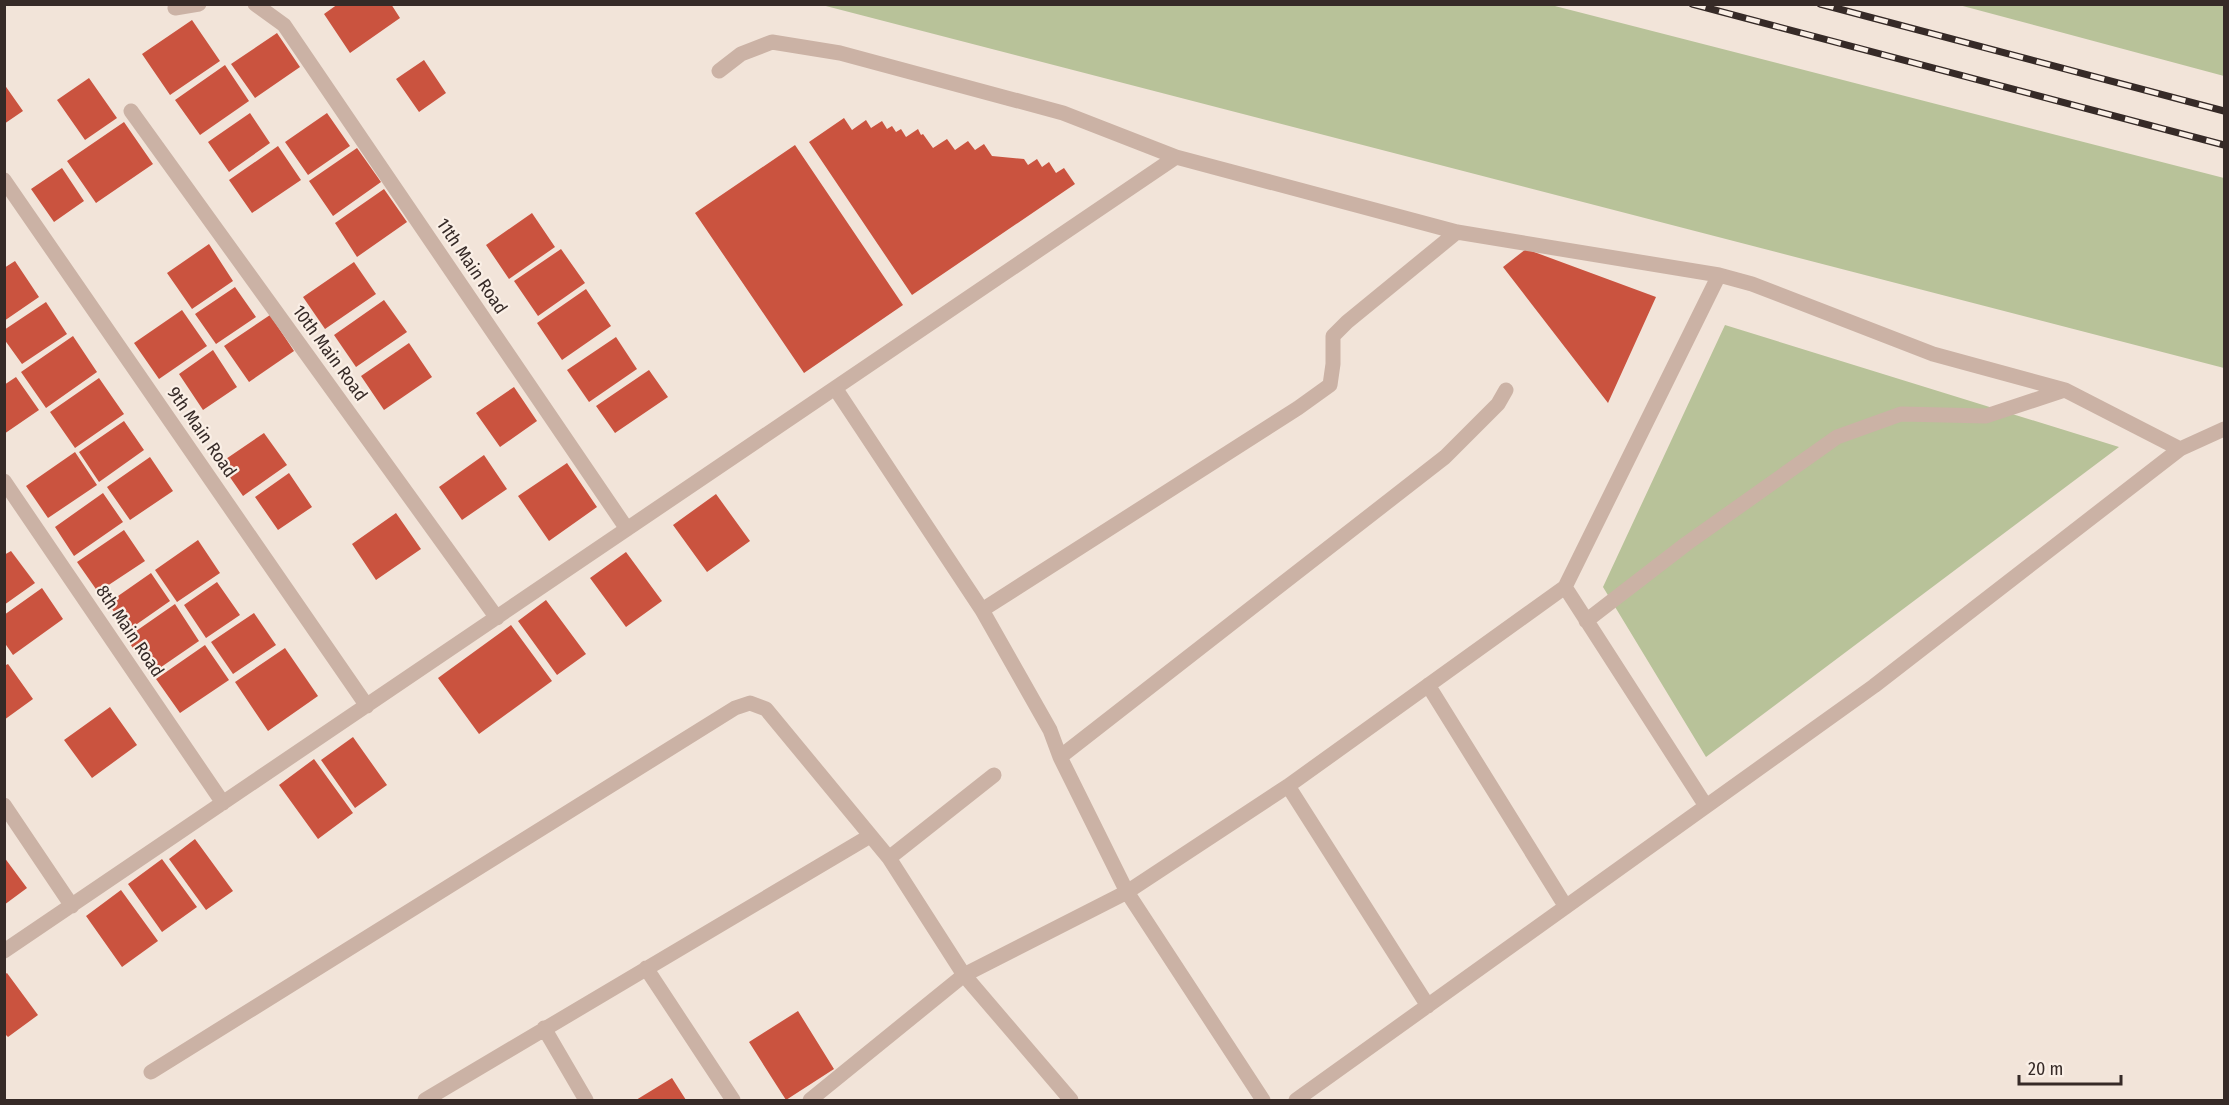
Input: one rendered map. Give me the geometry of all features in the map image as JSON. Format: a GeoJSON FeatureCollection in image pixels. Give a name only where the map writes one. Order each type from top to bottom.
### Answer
{"type":"FeatureCollection","features":[{"type":"Feature","properties":{"kind":"street"},"geometry":{"type":"LineString","coordinates":[[176,8],[199,4]]}},
{"type":"Feature","properties":{"kind":"street","name":"11th Main Road"},"geometry":{"type":"LineString","coordinates":[[255,4],[284,24],[627,529]]}},
{"type":"Feature","properties":{"kind":"street"},"geometry":{"type":"LineString","coordinates":[[719,71],[741,54],[772,42],[840,53],[1063,113],[1176,157],[1456,232],[1719,275],[1752,284],[1932,354],[2065,390],[2180,449]]}},
{"type":"Feature","properties":{"kind":"street","name":"10th Main Road"},"geometry":{"type":"LineString","coordinates":[[130,111],[497,618]]}},
{"type":"Feature","properties":{"kind":"street"},"geometry":{"type":"LineString","coordinates":[[4,951],[1176,157]]}},
{"type":"Feature","properties":{"kind":"street","name":"9th Main Road"},"geometry":{"type":"LineString","coordinates":[[4,180],[367,706]]}},
{"type":"Feature","properties":{"kind":"street"},"geometry":{"type":"LineString","coordinates":[[982,610],[1298,408],[1330,385],[1333,336],[1456,232]]}},
{"type":"Feature","properties":{"kind":"street"},"geometry":{"type":"LineString","coordinates":[[810,1101],[964,975],[1127,892],[1288,786],[1565,587],[1719,275]]}},
{"type":"Feature","properties":{"kind":"street"},"geometry":{"type":"LineString","coordinates":[[835,388],[982,610],[1050,730],[1060,757],[1127,892],[1263,1101]]}},
{"type":"Feature","properties":{"kind":"street"},"geometry":{"type":"LineString","coordinates":[[1060,757],[1445,457],[1498,404],[1506,390]]}},
{"type":"Feature","properties":{"kind":"street"},"geometry":{"type":"LineString","coordinates":[[1586,621],[1686,544],[1837,437],[1901,414],[1986,416],[2065,390]]}},
{"type":"Feature","properties":{"kind":"street"},"geometry":{"type":"LineString","coordinates":[[1296,1101],[1874,686],[2180,449],[2224,429]]}},
{"type":"Feature","properties":{"kind":"street","name":"8th Main Road"},"geometry":{"type":"LineString","coordinates":[[4,481],[223,803]]}},
{"type":"Feature","properties":{"kind":"street"},"geometry":{"type":"LineString","coordinates":[[1565,587],[1706,806]]}},
{"type":"Feature","properties":{"kind":"street"},"geometry":{"type":"LineString","coordinates":[[1428,685],[1566,907]]}},
{"type":"Feature","properties":{"kind":"street"},"geometry":{"type":"LineString","coordinates":[[152,1072],[735,708],[750,703],[766,709],[889,858],[964,975],[1071,1101]]}},
{"type":"Feature","properties":{"kind":"street"},"geometry":{"type":"LineString","coordinates":[[889,858],[994,775]]}},
{"type":"Feature","properties":{"kind":"street"},"geometry":{"type":"LineString","coordinates":[[1288,786],[1428,1006]]}},
{"type":"Feature","properties":{"kind":"street"},"geometry":{"type":"LineString","coordinates":[[4,805],[72,906]]}},
{"type":"Feature","properties":{"kind":"street"},"geometry":{"type":"LineString","coordinates":[[425,1101],[544,1028],[870,836]]}},
{"type":"Feature","properties":{"kind":"street"},"geometry":{"type":"LineString","coordinates":[[646,968],[733,1101]]}},
{"type":"Feature","properties":{"kind":"street"},"geometry":{"type":"LineString","coordinates":[[544,1028],[586,1101]]}},
{"type":"Feature","properties":{"kind":"green space"},"geometry":{"type":"Polygon","coordinates":[[[822,5],[1551,5],[2224,178],[2224,368],[822,5]]]}},
{"type":"Feature","properties":{"kind":"green space"},"geometry":{"type":"Polygon","coordinates":[[[1959,5],[2224,5],[2224,76],[1959,5]]]}},
{"type":"Feature","properties":{"kind":"green space"},"geometry":{"type":"Polygon","coordinates":[[[1725,325],[2119,447],[1706,757],[1603,587],[1725,325]]]}},
{"type":"Feature","properties":{"kind":"building"},"geometry":{"type":"Polygon","coordinates":[[[338,4],[391,4],[400,18],[350,53],[324,14],[338,4]]]}},
{"type":"Feature","properties":{"kind":"building"},"geometry":{"type":"Polygon","coordinates":[[[192,20],[220,61],[170,95],[142,54],[192,20]]]}},
{"type":"Feature","properties":{"kind":"building"},"geometry":{"type":"Polygon","coordinates":[[[277,33],[300,67],[255,98],[231,64],[277,33]]]}},
{"type":"Feature","properties":{"kind":"building"},"geometry":{"type":"Polygon","coordinates":[[[424,60],[446,93],[419,112],[396,79],[424,60]]]}},
{"type":"Feature","properties":{"kind":"building"},"geometry":{"type":"Polygon","coordinates":[[[225,65],[249,101],[200,135],[175,100],[225,65]]]}},
{"type":"Feature","properties":{"kind":"building"},"geometry":{"type":"Polygon","coordinates":[[[89,78],[117,118],[85,140],[57,100],[89,78]]]}},
{"type":"Feature","properties":{"kind":"building"},"geometry":{"type":"Polygon","coordinates":[[[4,84],[23,111],[4,124],[4,84]]]}},
{"type":"Feature","properties":{"kind":"building"},"geometry":{"type":"Polygon","coordinates":[[[250,113],[270,143],[229,172],[208,142],[250,113]]]}},
{"type":"Feature","properties":{"kind":"building"},"geometry":{"type":"Polygon","coordinates":[[[327,113],[350,146],[308,175],[285,142],[327,113]]]}},
{"type":"Feature","properties":{"kind":"building"},"geometry":{"type":"Polygon","coordinates":[[[844,118],[852,130],[866,120],[871,128],[882,121],[887,129],[892,126],[896,132],[901,129],[906,137],[918,129],[933,148],[947,139],[955,150],[968,141],[975,150],[984,144],[992,156],[1024,159],[1028,165],[1037,159],[1042,167],[1049,162],[1056,173],[1064,168],[1075,184],[912,295],[809,142],[844,118]]]}},
{"type":"Feature","properties":{"kind":"building"},"geometry":{"type":"Polygon","coordinates":[[[124,122],[153,164],[96,203],[67,161],[124,122]]]}},
{"type":"Feature","properties":{"kind":"building"},"geometry":{"type":"Polygon","coordinates":[[[795,145],[903,305],[804,373],[695,213],[795,145]]]}},
{"type":"Feature","properties":{"kind":"building"},"geometry":{"type":"Polygon","coordinates":[[[278,146],[301,180],[252,213],[229,180],[278,146]]]}},
{"type":"Feature","properties":{"kind":"building"},"geometry":{"type":"Polygon","coordinates":[[[357,148],[381,182],[333,216],[309,181],[357,148]]]}},
{"type":"Feature","properties":{"kind":"building"},"geometry":{"type":"Polygon","coordinates":[[[62,168],[84,201],[54,222],[31,189],[62,168]]]}},
{"type":"Feature","properties":{"kind":"building"},"geometry":{"type":"Polygon","coordinates":[[[384,189],[407,222],[357,257],[335,223],[384,189]]]}},
{"type":"Feature","properties":{"kind":"building"},"geometry":{"type":"Polygon","coordinates":[[[532,213],[555,247],[509,279],[486,245],[532,213]]]}},
{"type":"Feature","properties":{"kind":"building"},"geometry":{"type":"Polygon","coordinates":[[[209,244],[233,281],[192,309],[167,273],[209,244]]]}},
{"type":"Feature","properties":{"kind":"building"},"geometry":{"type":"Polygon","coordinates":[[[561,249],[585,283],[538,316],[514,281],[561,249]]]}},
{"type":"Feature","properties":{"kind":"building"},"geometry":{"type":"Polygon","coordinates":[[[1526,249],[1656,297],[1608,403],[1503,267],[1526,249]]]}},
{"type":"Feature","properties":{"kind":"building"},"geometry":{"type":"Polygon","coordinates":[[[15,261],[39,297],[4,321],[4,268],[15,261]]]}},
{"type":"Feature","properties":{"kind":"building"},"geometry":{"type":"Polygon","coordinates":[[[354,262],[376,294],[325,329],[303,297],[354,262]]]}},
{"type":"Feature","properties":{"kind":"building"},"geometry":{"type":"Polygon","coordinates":[[[235,287],[256,317],[216,344],[195,314],[235,287]]]}},
{"type":"Feature","properties":{"kind":"building"},"geometry":{"type":"Polygon","coordinates":[[[586,289],[611,326],[562,360],[537,323],[586,289]]]}},
{"type":"Feature","properties":{"kind":"building"},"geometry":{"type":"Polygon","coordinates":[[[384,300],[407,332],[356,367],[334,335],[384,300]]]}},
{"type":"Feature","properties":{"kind":"building"},"geometry":{"type":"Polygon","coordinates":[[[46,302],[67,334],[22,364],[4,339],[4,330],[46,302]]]}},
{"type":"Feature","properties":{"kind":"building"},"geometry":{"type":"Polygon","coordinates":[[[182,310],[207,346],[159,379],[134,343],[182,310]]]}},
{"type":"Feature","properties":{"kind":"building"},"geometry":{"type":"Polygon","coordinates":[[[270,315],[294,351],[249,382],[224,346],[270,315]]]}},
{"type":"Feature","properties":{"kind":"building"},"geometry":{"type":"Polygon","coordinates":[[[73,336],[97,372],[46,408],[21,372],[73,336]]]}},
{"type":"Feature","properties":{"kind":"building"},"geometry":{"type":"Polygon","coordinates":[[[616,337],[637,369],[589,402],[567,370],[616,337]]]}},
{"type":"Feature","properties":{"kind":"building"},"geometry":{"type":"Polygon","coordinates":[[[409,343],[432,377],[384,410],[361,376],[409,343]]]}},
{"type":"Feature","properties":{"kind":"building"},"geometry":{"type":"Polygon","coordinates":[[[213,350],[237,387],[203,410],[179,374],[213,350]]]}},
{"type":"Feature","properties":{"kind":"building"},"geometry":{"type":"Polygon","coordinates":[[[649,370],[668,397],[615,433],[596,406],[649,370]]]}},
{"type":"Feature","properties":{"kind":"building"},"geometry":{"type":"Polygon","coordinates":[[[16,377],[39,410],[4,434],[4,385],[16,377]]]}},
{"type":"Feature","properties":{"kind":"building"},"geometry":{"type":"Polygon","coordinates":[[[99,378],[124,414],[75,448],[50,412],[99,378]]]}},
{"type":"Feature","properties":{"kind":"building"},"geometry":{"type":"Polygon","coordinates":[[[514,387],[537,421],[500,447],[476,413],[514,387]]]}},
{"type":"Feature","properties":{"kind":"building"},"geometry":{"type":"Polygon","coordinates":[[[124,421],[144,450],[99,482],[79,452],[124,421]]]}},
{"type":"Feature","properties":{"kind":"building"},"geometry":{"type":"Polygon","coordinates":[[[264,433],[287,465],[243,496],[220,463],[264,433]]]}},
{"type":"Feature","properties":{"kind":"building"},"geometry":{"type":"Polygon","coordinates":[[[75,452],[97,485],[48,518],[26,486],[75,452]]]}},
{"type":"Feature","properties":{"kind":"building"},"geometry":{"type":"Polygon","coordinates":[[[484,455],[507,489],[462,520],[439,487],[484,455]]]}},
{"type":"Feature","properties":{"kind":"building"},"geometry":{"type":"Polygon","coordinates":[[[150,457],[173,491],[130,520],[107,487],[150,457]]]}},
{"type":"Feature","properties":{"kind":"building"},"geometry":{"type":"Polygon","coordinates":[[[567,463],[597,507],[549,541],[518,496],[567,463]]]}},
{"type":"Feature","properties":{"kind":"building"},"geometry":{"type":"Polygon","coordinates":[[[289,473],[312,507],[278,530],[255,497],[289,473]]]}},
{"type":"Feature","properties":{"kind":"building"},"geometry":{"type":"Polygon","coordinates":[[[103,493],[123,522],[74,556],[55,527],[103,493]]]}},
{"type":"Feature","properties":{"kind":"building"},"geometry":{"type":"Polygon","coordinates":[[[716,494],[750,541],[707,572],[673,525],[716,494]]]}},
{"type":"Feature","properties":{"kind":"building"},"geometry":{"type":"Polygon","coordinates":[[[396,513],[421,549],[376,580],[352,544],[396,513]]]}},
{"type":"Feature","properties":{"kind":"building"},"geometry":{"type":"Polygon","coordinates":[[[124,530],[145,561],[98,592],[77,562],[124,530]]]}},
{"type":"Feature","properties":{"kind":"building"},"geometry":{"type":"Polygon","coordinates":[[[198,540],[220,573],[177,602],[155,570],[198,540]]]}},
{"type":"Feature","properties":{"kind":"building"},"geometry":{"type":"Polygon","coordinates":[[[11,551],[35,583],[4,605],[4,555],[11,551]]]}},
{"type":"Feature","properties":{"kind":"building"},"geometry":{"type":"Polygon","coordinates":[[[626,552],[662,601],[626,627],[590,578],[626,552]]]}},
{"type":"Feature","properties":{"kind":"building"},"geometry":{"type":"Polygon","coordinates":[[[151,573],[170,601],[127,631],[108,603],[151,573]]]}},
{"type":"Feature","properties":{"kind":"building"},"geometry":{"type":"Polygon","coordinates":[[[217,582],[240,615],[206,638],[184,605],[217,582]]]}},
{"type":"Feature","properties":{"kind":"building"},"geometry":{"type":"Polygon","coordinates":[[[42,588],[63,619],[13,655],[4,642],[4,615],[42,588]]]}},
{"type":"Feature","properties":{"kind":"building"},"geometry":{"type":"Polygon","coordinates":[[[546,600],[586,654],[557,675],[518,621],[546,600]]]}},
{"type":"Feature","properties":{"kind":"building"},"geometry":{"type":"Polygon","coordinates":[[[175,604],[199,641],[151,674],[126,638],[175,604]]]}},
{"type":"Feature","properties":{"kind":"building"},"geometry":{"type":"Polygon","coordinates":[[[254,613],[276,645],[233,674],[211,642],[254,613]]]}},
{"type":"Feature","properties":{"kind":"building"},"geometry":{"type":"Polygon","coordinates":[[[511,625],[552,681],[479,734],[438,678],[511,625]]]}},
{"type":"Feature","properties":{"kind":"building"},"geometry":{"type":"Polygon","coordinates":[[[205,645],[229,680],[180,713],[156,679],[205,645]]]}},
{"type":"Feature","properties":{"kind":"building"},"geometry":{"type":"Polygon","coordinates":[[[285,648],[318,696],[268,731],[235,682],[285,648]]]}},
{"type":"Feature","properties":{"kind":"building"},"geometry":{"type":"Polygon","coordinates":[[[8,664],[33,699],[4,720],[4,666],[8,664]]]}},
{"type":"Feature","properties":{"kind":"building"},"geometry":{"type":"Polygon","coordinates":[[[110,707],[137,745],[92,778],[64,740],[110,707]]]}},
{"type":"Feature","properties":{"kind":"building"},"geometry":{"type":"Polygon","coordinates":[[[353,737],[387,785],[355,808],[321,760],[353,737]]]}},
{"type":"Feature","properties":{"kind":"building"},"geometry":{"type":"Polygon","coordinates":[[[314,759],[353,813],[318,839],[279,785],[314,759]]]}},
{"type":"Feature","properties":{"kind":"building"},"geometry":{"type":"Polygon","coordinates":[[[195,839],[233,891],[206,910],[169,859],[195,839]]]}},
{"type":"Feature","properties":{"kind":"building"},"geometry":{"type":"Polygon","coordinates":[[[4,857],[27,888],[4,905],[4,857]]]}},
{"type":"Feature","properties":{"kind":"building"},"geometry":{"type":"Polygon","coordinates":[[[162,859],[197,907],[162,932],[128,884],[162,859]]]}},
{"type":"Feature","properties":{"kind":"building"},"geometry":{"type":"Polygon","coordinates":[[[121,890],[158,941],[122,967],[86,916],[121,890]]]}},
{"type":"Feature","properties":{"kind":"building"},"geometry":{"type":"Polygon","coordinates":[[[7,973],[38,1015],[8,1037],[4,1033],[4,975],[7,973]]]}},
{"type":"Feature","properties":{"kind":"building"},"geometry":{"type":"Polygon","coordinates":[[[798,1011],[834,1069],[786,1100],[749,1042],[798,1011]]]}},
{"type":"Feature","properties":{"kind":"building"},"geometry":{"type":"Polygon","coordinates":[[[672,1078],[686,1100],[636,1100],[672,1078]]]}},
{"type":"Feature","properties":{"kind":"railway"},"geometry":{"type":"LineString","coordinates":[[1692,4],[2224,145]]}},
{"type":"Feature","properties":{"kind":"railway"},"geometry":{"type":"LineString","coordinates":[[1820,4],[2224,111]]}}]}
